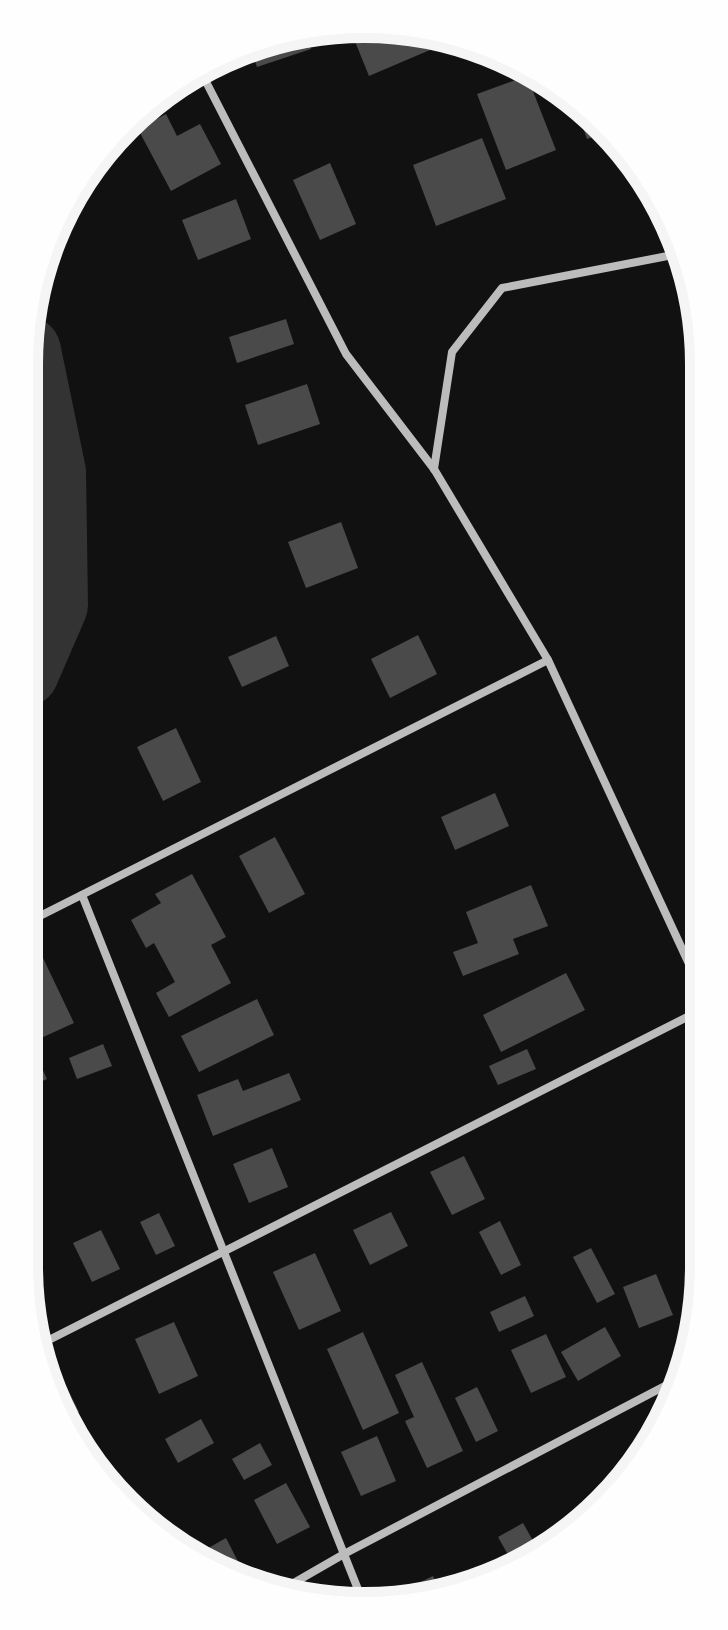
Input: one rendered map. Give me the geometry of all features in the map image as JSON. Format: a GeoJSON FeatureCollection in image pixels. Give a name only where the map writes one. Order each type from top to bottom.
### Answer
{"type":"FeatureCollection","features":[{"type":"Feature","properties":{"kind":"street"},"geometry":{"type":"LineString","coordinates":[[205,80],[346,354],[434,469],[548,660],[690,966]]}},
{"type":"Feature","properties":{"kind":"street"},"geometry":{"type":"LineString","coordinates":[[434,469],[452,352],[502,288],[671,255]]}},
{"type":"Feature","properties":{"kind":"street"},"geometry":{"type":"LineString","coordinates":[[38,917],[548,660]]}},
{"type":"Feature","properties":{"kind":"street"},"geometry":{"type":"LineString","coordinates":[[82,895],[359,1592]]}},
{"type":"Feature","properties":{"kind":"street"},"geometry":{"type":"LineString","coordinates":[[47,1341],[690,1016]]}},
{"type":"Feature","properties":{"kind":"street"},"geometry":{"type":"LineString","coordinates":[[292,1584],[668,1385]]}},
{"type":"Feature","properties":{"kind":"building"},"geometry":{"type":"Polygon","coordinates":[[[354,38],[407,41],[437,47],[369,76],[354,38]]]}},
{"type":"Feature","properties":{"kind":"building"},"geometry":{"type":"Polygon","coordinates":[[[309,43],[311,49],[257,67],[254,57],[309,43]]]}},
{"type":"Feature","properties":{"kind":"building"},"geometry":{"type":"Polygon","coordinates":[[[520,78],[530,84],[556,150],[506,170],[477,94],[520,78]]]}},
{"type":"Feature","properties":{"kind":"building"},"geometry":{"type":"Polygon","coordinates":[[[166,114],[177,136],[200,124],[221,164],[171,191],[138,129],[166,114]]]}},
{"type":"Feature","properties":{"kind":"building"},"geometry":{"type":"Polygon","coordinates":[[[580,120],[597,136],[587,139],[580,120]]]}},
{"type":"Feature","properties":{"kind":"building"},"geometry":{"type":"Polygon","coordinates":[[[482,138],[506,199],[436,226],[413,165],[482,138]]]}},
{"type":"Feature","properties":{"kind":"building"},"geometry":{"type":"Polygon","coordinates":[[[330,163],[356,224],[320,240],[293,180],[330,163]]]}},
{"type":"Feature","properties":{"kind":"building"},"geometry":{"type":"Polygon","coordinates":[[[236,199],[251,239],[198,260],[182,220],[236,199]]]}},
{"type":"Feature","properties":{"kind":"building"},"geometry":{"type":"Polygon","coordinates":[[[286,319],[294,344],[237,363],[229,337],[286,319]]]}},
{"type":"Feature","properties":{"kind":"building"},"geometry":{"type":"Polygon","coordinates":[[[307,384],[320,424],[258,445],[245,405],[307,384]]]}},
{"type":"Feature","properties":{"kind":"building"},"geometry":{"type":"Polygon","coordinates":[[[341,522],[358,568],[306,588],[288,542],[341,522]]]}},
{"type":"Feature","properties":{"kind":"building"},"geometry":{"type":"Polygon","coordinates":[[[418,635],[437,674],[390,698],[371,659],[418,635]]]}},
{"type":"Feature","properties":{"kind":"building"},"geometry":{"type":"Polygon","coordinates":[[[276,636],[289,666],[242,687],[228,657],[276,636]]]}},
{"type":"Feature","properties":{"kind":"building"},"geometry":{"type":"Polygon","coordinates":[[[176,728],[201,782],[163,801],[137,747],[176,728]]]}},
{"type":"Feature","properties":{"kind":"building"},"geometry":{"type":"Polygon","coordinates":[[[495,793],[509,826],[455,850],[441,817],[495,793]]]}},
{"type":"Feature","properties":{"kind":"building"},"geometry":{"type":"Polygon","coordinates":[[[275,837],[305,894],[269,913],[239,856],[275,837]]]}},
{"type":"Feature","properties":{"kind":"building"},"geometry":{"type":"Polygon","coordinates":[[[192,874],[226,937],[211,945],[231,983],[169,1017],[156,993],[175,982],[154,943],[146,948],[131,920],[161,903],[155,894],[192,874]]]}},
{"type":"Feature","properties":{"kind":"building"},"geometry":{"type":"Polygon","coordinates":[[[531,885],[548,926],[513,939],[519,954],[463,976],[453,952],[478,943],[466,912],[531,885]]]}},
{"type":"Feature","properties":{"kind":"building"},"geometry":{"type":"Polygon","coordinates":[[[43,958],[74,1023],[38,1039],[38,960],[43,958]]]}},
{"type":"Feature","properties":{"kind":"building"},"geometry":{"type":"Polygon","coordinates":[[[566,973],[585,1010],[501,1052],[483,1015],[566,973]]]}},
{"type":"Feature","properties":{"kind":"building"},"geometry":{"type":"Polygon","coordinates":[[[257,999],[274,1035],[199,1072],[181,1036],[257,999]]]}},
{"type":"Feature","properties":{"kind":"building"},"geometry":{"type":"Polygon","coordinates":[[[103,1044],[112,1066],[77,1079],[69,1058],[103,1044]]]}},
{"type":"Feature","properties":{"kind":"building"},"geometry":{"type":"Polygon","coordinates":[[[527,1049],[536,1069],[498,1085],[489,1066],[527,1049]]]}},
{"type":"Feature","properties":{"kind":"building"},"geometry":{"type":"Polygon","coordinates":[[[38,1060],[47,1079],[38,1083],[38,1060]]]}},
{"type":"Feature","properties":{"kind":"building"},"geometry":{"type":"Polygon","coordinates":[[[289,1073],[301,1100],[213,1136],[197,1095],[238,1079],[243,1091],[289,1073]]]}},
{"type":"Feature","properties":{"kind":"building"},"geometry":{"type":"Polygon","coordinates":[[[272,1148],[288,1187],[249,1203],[233,1164],[272,1148]]]}},
{"type":"Feature","properties":{"kind":"building"},"geometry":{"type":"Polygon","coordinates":[[[464,1156],[485,1199],[452,1215],[430,1172],[464,1156]]]}},
{"type":"Feature","properties":{"kind":"building"},"geometry":{"type":"Polygon","coordinates":[[[391,1212],[408,1246],[370,1265],[353,1230],[391,1212]]]}},
{"type":"Feature","properties":{"kind":"building"},"geometry":{"type":"Polygon","coordinates":[[[159,1213],[175,1246],[156,1255],[140,1222],[159,1213]]]}},
{"type":"Feature","properties":{"kind":"building"},"geometry":{"type":"Polygon","coordinates":[[[500,1221],[521,1265],[501,1275],[479,1232],[500,1221]]]}},
{"type":"Feature","properties":{"kind":"building"},"geometry":{"type":"Polygon","coordinates":[[[101,1230],[120,1269],[92,1282],[73,1243],[101,1230]]]}},
{"type":"Feature","properties":{"kind":"building"},"geometry":{"type":"Polygon","coordinates":[[[591,1248],[615,1294],[597,1303],[573,1257],[591,1248]]]}},
{"type":"Feature","properties":{"kind":"building"},"geometry":{"type":"Polygon","coordinates":[[[315,1253],[341,1311],[299,1330],[273,1272],[315,1253]]]}},
{"type":"Feature","properties":{"kind":"building"},"geometry":{"type":"Polygon","coordinates":[[[656,1274],[673,1315],[639,1328],[623,1287],[656,1274]]]}},
{"type":"Feature","properties":{"kind":"building"},"geometry":{"type":"Polygon","coordinates":[[[525,1296],[534,1316],[499,1332],[490,1312],[525,1296]]]}},
{"type":"Feature","properties":{"kind":"building"},"geometry":{"type":"Polygon","coordinates":[[[174,1322],[198,1376],[159,1394],[135,1339],[174,1322]]]}},
{"type":"Feature","properties":{"kind":"building"},"geometry":{"type":"Polygon","coordinates":[[[605,1327],[621,1356],[578,1381],[561,1352],[605,1327]]]}},
{"type":"Feature","properties":{"kind":"building"},"geometry":{"type":"Polygon","coordinates":[[[363,1332],[399,1413],[363,1430],[327,1349],[363,1332]]]}},
{"type":"Feature","properties":{"kind":"building"},"geometry":{"type":"Polygon","coordinates":[[[546,1334],[566,1377],[531,1393],[511,1350],[546,1334]]]}},
{"type":"Feature","properties":{"kind":"building"},"geometry":{"type":"Polygon","coordinates":[[[422,1362],[463,1451],[427,1468],[405,1421],[414,1417],[395,1375],[422,1362]]]}},
{"type":"Feature","properties":{"kind":"building"},"geometry":{"type":"Polygon","coordinates":[[[59,1372],[79,1412],[74,1414],[56,1373],[59,1372]]]}},
{"type":"Feature","properties":{"kind":"building"},"geometry":{"type":"Polygon","coordinates":[[[477,1387],[498,1431],[476,1442],[455,1398],[477,1387]]]}},
{"type":"Feature","properties":{"kind":"building"},"geometry":{"type":"Polygon","coordinates":[[[201,1419],[214,1443],[178,1463],[165,1439],[201,1419]]]}},
{"type":"Feature","properties":{"kind":"building"},"geometry":{"type":"Polygon","coordinates":[[[377,1436],[396,1481],[361,1496],[341,1452],[377,1436]]]}},
{"type":"Feature","properties":{"kind":"building"},"geometry":{"type":"Polygon","coordinates":[[[260,1443],[272,1465],[244,1480],[232,1459],[260,1443]]]}},
{"type":"Feature","properties":{"kind":"building"},"geometry":{"type":"Polygon","coordinates":[[[286,1483],[310,1527],[277,1544],[254,1500],[286,1483]]]}},
{"type":"Feature","properties":{"kind":"building"},"geometry":{"type":"Polygon","coordinates":[[[523,1523],[534,1543],[509,1557],[498,1537],[523,1523]]]}},
{"type":"Feature","properties":{"kind":"building"},"geometry":{"type":"Polygon","coordinates":[[[226,1538],[241,1568],[220,1558],[205,1550],[226,1538]]]}},
{"type":"Feature","properties":{"kind":"building"},"geometry":{"type":"Polygon","coordinates":[[[433,1576],[437,1584],[428,1586],[406,1589],[433,1576]]]}},
{"type":"Feature","properties":{"kind":"waterway"},"geometry":{"type":"LineString","coordinates":[[38,409],[51,472],[53,605],[38,640]]}}]}
